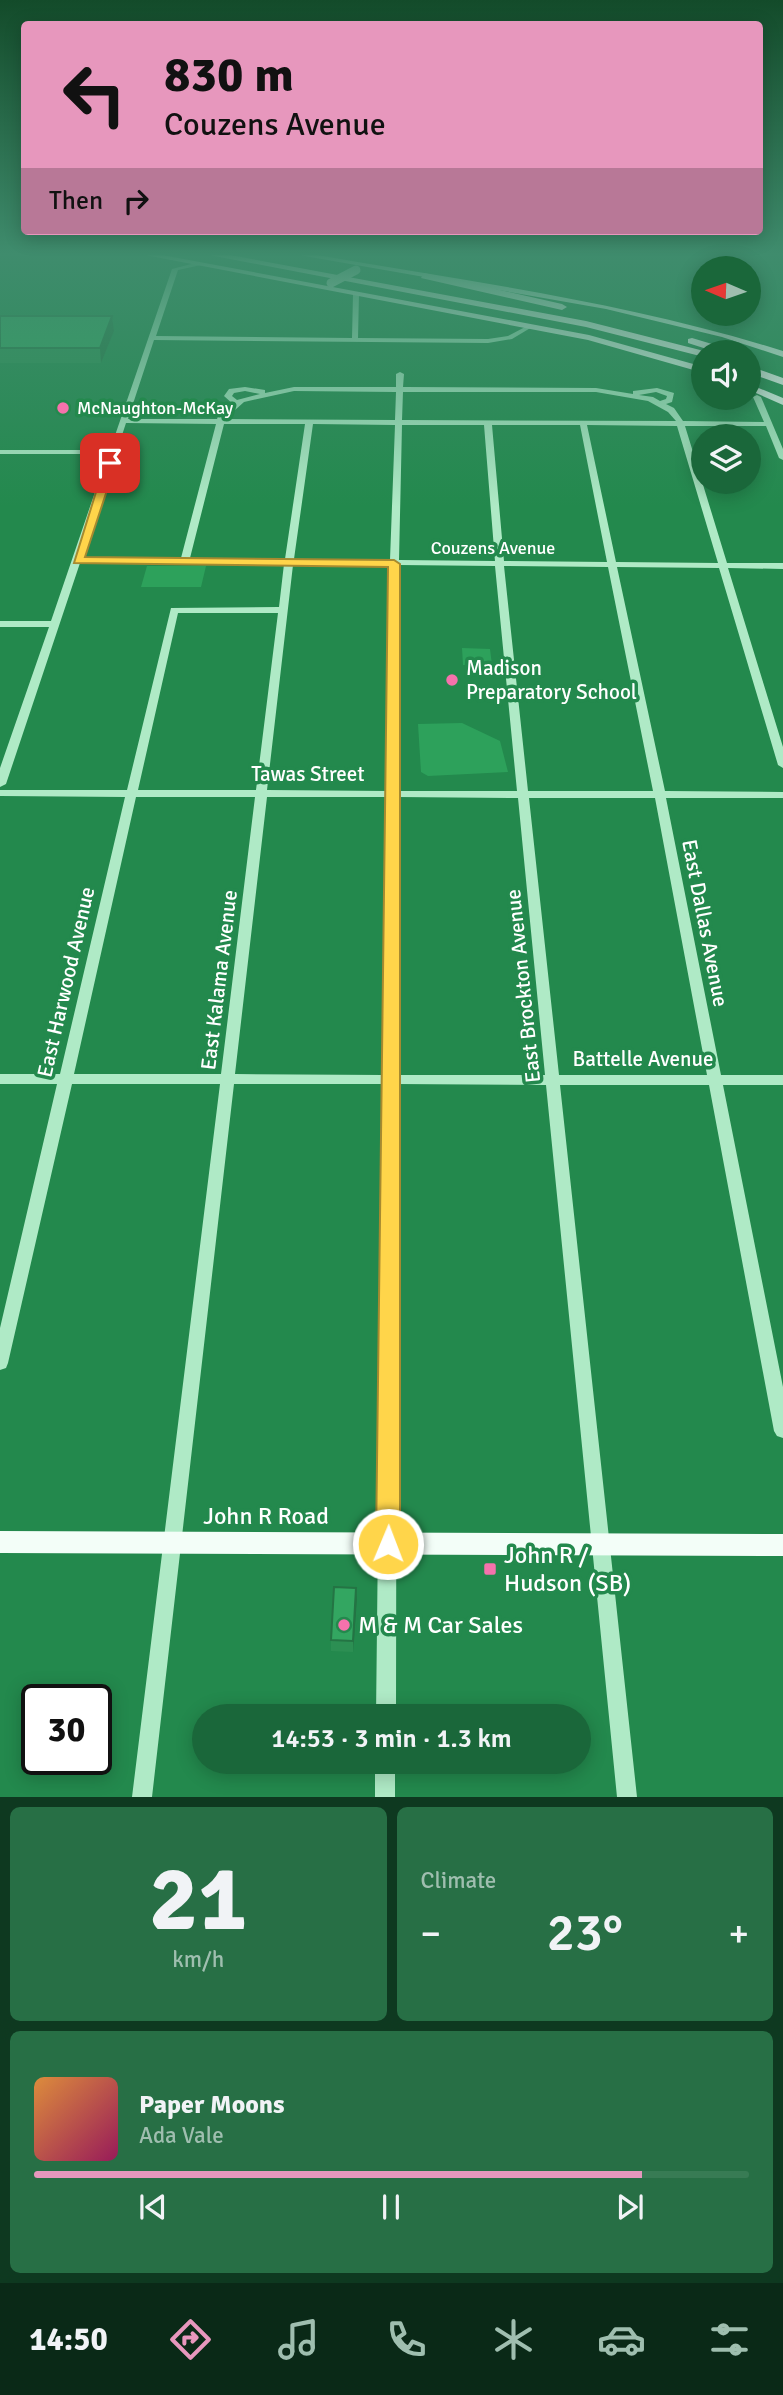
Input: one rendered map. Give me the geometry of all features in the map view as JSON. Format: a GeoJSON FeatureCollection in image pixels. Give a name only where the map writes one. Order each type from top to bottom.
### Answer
{"type":"FeatureCollection","features":[{"type":"Feature","properties":{"kind":"highway"},"geometry":{"type":"LineString","coordinates":[[630,339],[691,353]]}},
{"type":"Feature","properties":{"kind":"highway"},"geometry":{"type":"LineString","coordinates":[[641,339],[691,352]]}},
{"type":"Feature","properties":{"kind":"highway"},"geometry":{"type":"LineString","coordinates":[[761,362],[778,369]]}},
{"type":"Feature","properties":{"kind":"highway"},"geometry":{"type":"LineString","coordinates":[[761,374],[783,382]]}},
{"type":"Feature","properties":{"kind":"main road"},"geometry":{"type":"LineString","coordinates":[[586,339],[630,348],[691,366]]}},
{"type":"Feature","properties":{"kind":"main road"},"geometry":{"type":"LineString","coordinates":[[730,339],[783,354]]}},
{"type":"Feature","properties":{"kind":"main road"},"geometry":{"type":"LineString","coordinates":[[761,392],[783,402]]}},
{"type":"Feature","properties":{"kind":"main road","name":"John R Road"},"geometry":{"type":"LineString","coordinates":[[0,1542],[783,1545]]}},
{"type":"Feature","properties":{"kind":"street"},"geometry":{"type":"LineString","coordinates":[[0,784],[152,339]]}},
{"type":"Feature","properties":{"kind":"street"},"geometry":{"type":"LineString","coordinates":[[395,339],[494,341],[505,339]]}},
{"type":"Feature","properties":{"kind":"street"},"geometry":{"type":"LineString","coordinates":[[386,1704],[394,564],[400,374]]}},
{"type":"Feature","properties":{"kind":"street"},"geometry":{"type":"LineString","coordinates":[[236,402],[228,397],[232,391],[250,389],[264,393]]}},
{"type":"Feature","properties":{"kind":"street"},"geometry":{"type":"LineString","coordinates":[[185,561],[220,422],[225,411],[236,402],[264,393],[300,389],[596,390],[634,394],[674,412],[680,423],[783,765]]}},
{"type":"Feature","properties":{"kind":"street"},"geometry":{"type":"LineString","coordinates":[[634,394],[657,390],[670,394],[671,399],[661,404]]}},
{"type":"Feature","properties":{"kind":"street"},"geometry":{"type":"LineString","coordinates":[[761,407],[783,457]]}},
{"type":"Feature","properties":{"kind":"street"},"geometry":{"type":"LineString","coordinates":[[124,421],[768,424]]}},
{"type":"Feature","properties":{"kind":"street","name":"East Kalama Avenue"},"geometry":{"type":"LineString","coordinates":[[142,1797],[289,562],[309,422]]}},
{"type":"Feature","properties":{"kind":"street","name":"East Brockton Avenue"},"geometry":{"type":"LineString","coordinates":[[488,423],[523,794],[627,1797]]}},
{"type":"Feature","properties":{"kind":"street","name":"East Dallas Avenue"},"geometry":{"type":"LineString","coordinates":[[583,423],[610,565],[660,795],[783,1431]]}},
{"type":"Feature","properties":{"kind":"street"},"geometry":{"type":"LineString","coordinates":[[0,452],[114,452]]}},
{"type":"Feature","properties":{"kind":"street","name":"Couzens Avenue"},"geometry":{"type":"LineString","coordinates":[[78,560],[783,566]]}},
{"type":"Feature","properties":{"kind":"street","name":"East Harwood Avenue"},"geometry":{"type":"LineString","coordinates":[[0,1363],[174,610],[284,610]]}},
{"type":"Feature","properties":{"kind":"street"},"geometry":{"type":"LineString","coordinates":[[0,624],[55,624]]}},
{"type":"Feature","properties":{"kind":"street","name":"Tawas Street"},"geometry":{"type":"LineString","coordinates":[[0,793],[783,795]]}},
{"type":"Feature","properties":{"kind":"street","name":"Battelle Avenue"},"geometry":{"type":"LineString","coordinates":[[0,1079],[783,1080]]}},
{"type":"Feature","properties":{"kind":"street"},"geometry":{"type":"LineString","coordinates":[[385,1774],[385,1797]]}},
{"type":"Feature","properties":{"kind":"green space"},"geometry":{"type":"Polygon","coordinates":[[[147,566],[206,566],[201,587],[141,587],[147,566]]]}},
{"type":"Feature","properties":{"kind":"green space"},"geometry":{"type":"Polygon","coordinates":[[[462,648],[490,649],[492,665],[463,665],[462,648]]]}},
{"type":"Feature","properties":{"kind":"green space"},"geometry":{"type":"Polygon","coordinates":[[[462,723],[500,741],[508,772],[428,776],[421,772],[418,724],[462,723]]]}},
{"type":"Feature","properties":{"kind":"building"},"geometry":{"type":"Polygon","coordinates":[[[0,339],[103,339],[100,348],[0,348],[0,339]]]}},
{"type":"Feature","properties":{"kind":"building","name":"M & M Car Sales"},"geometry":{"type":"Polygon","coordinates":[[[334,1587],[356,1588],[353,1641],[331,1640],[334,1587]]]}},
{"type":"Feature","properties":{"kind":"place","name":"McNaughton-McKay"},"geometry":{"type":"Point","coordinates":[63,408]}},
{"type":"Feature","properties":{"kind":"place","name":"Madison Preparatory School"},"geometry":{"type":"Point","coordinates":[452,680]}},
{"type":"Feature","properties":{"kind":"place","name":"John R / Hudson (SB)"},"geometry":{"type":"Point","coordinates":[490,1569]}},
{"type":"Feature","properties":{"kind":"place","name":"M & M Car Sales"},"geometry":{"type":"Point","coordinates":[344,1625]}},
{"type":"Feature","properties":{"kind":"route"},"geometry":{"type":"LineString","coordinates":[[110,463],[78,560],[394,564],[388,1544]]}}]}
